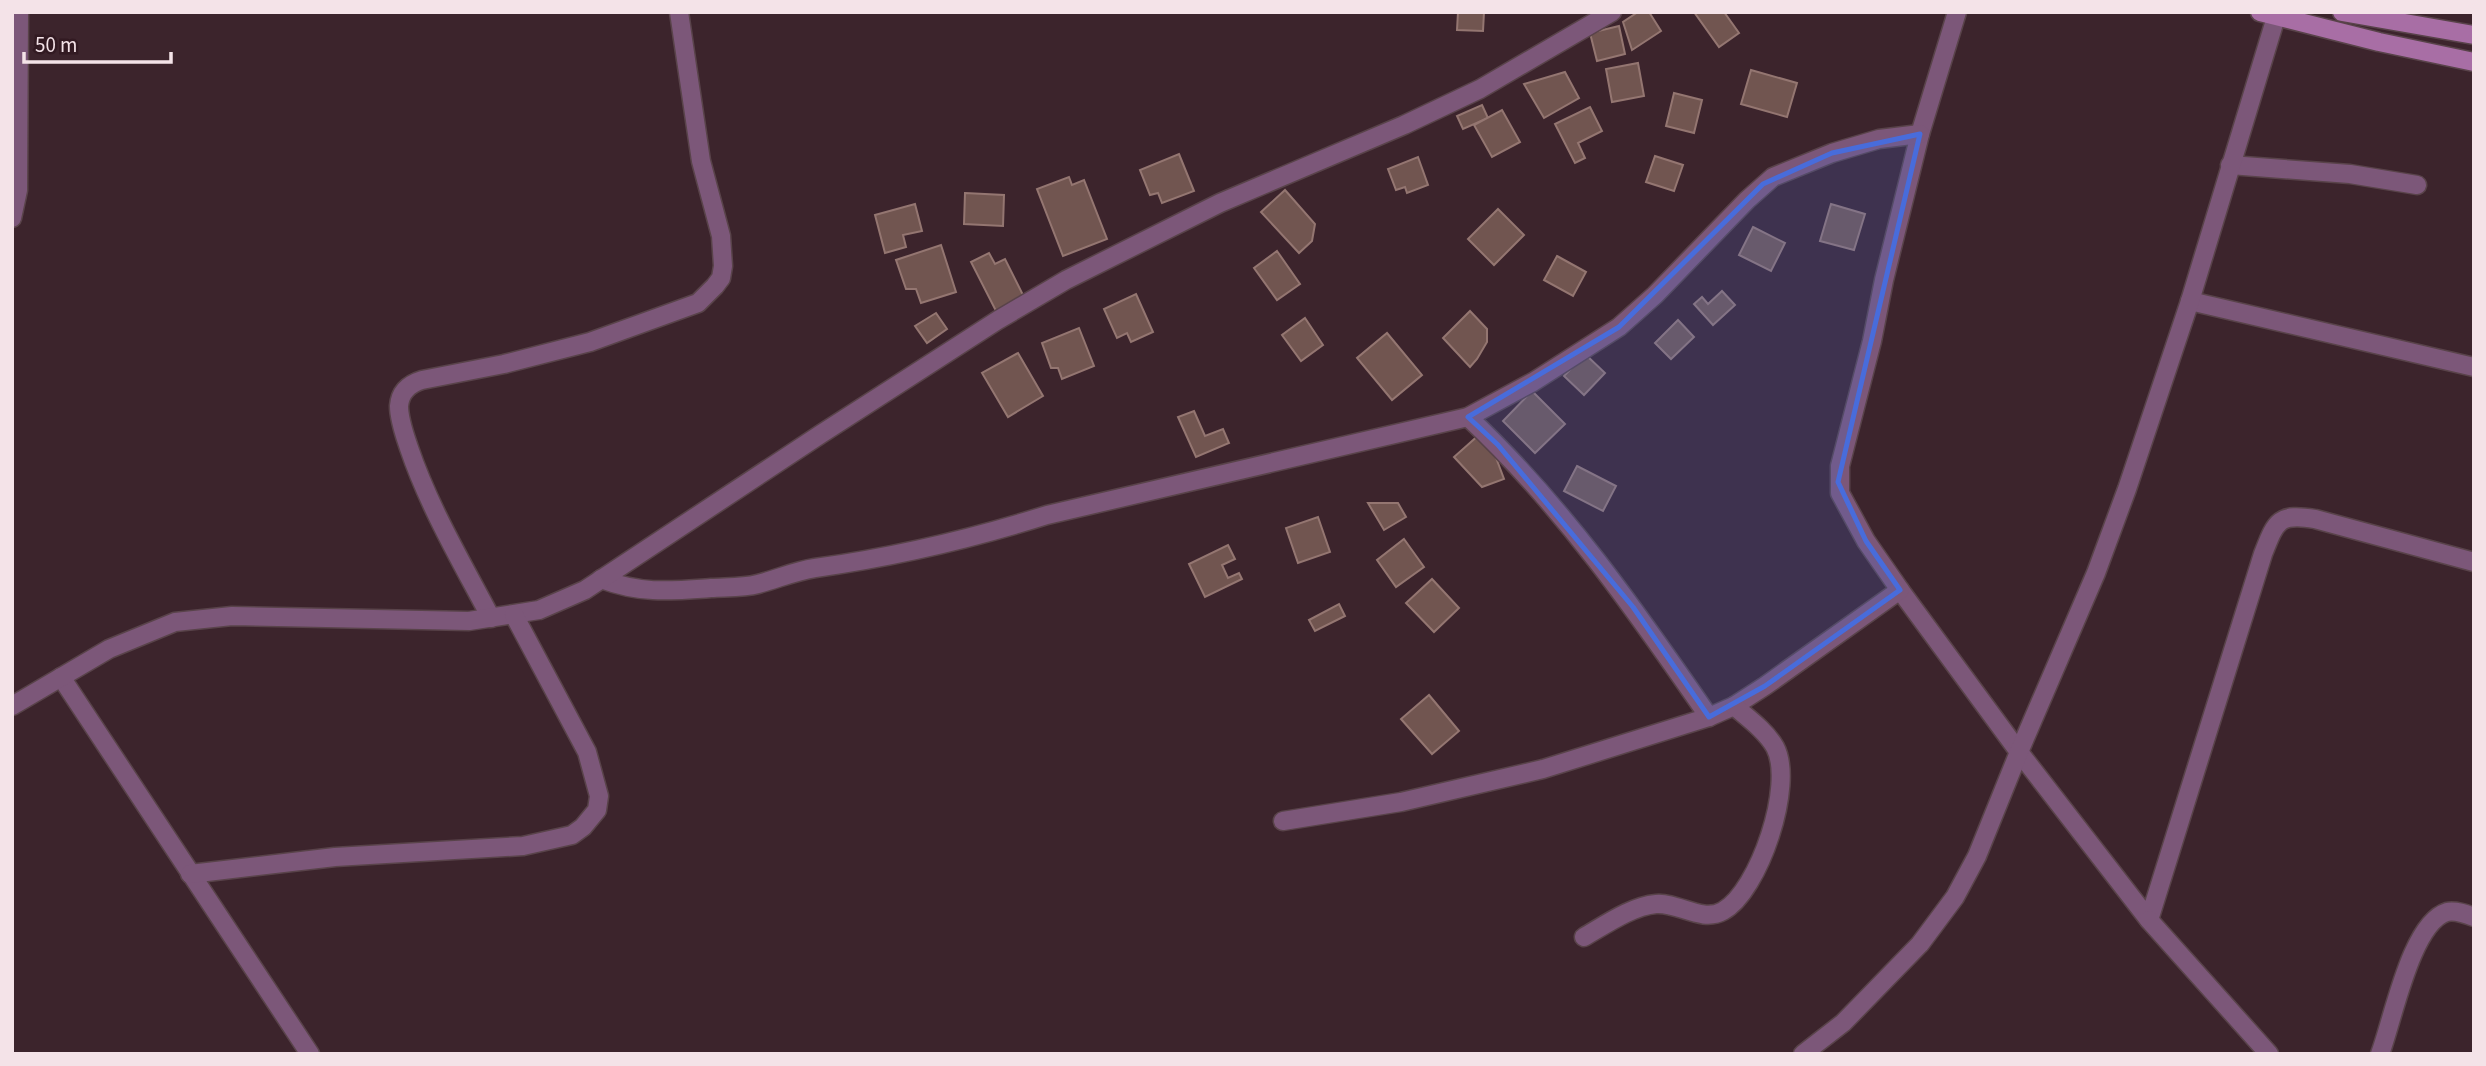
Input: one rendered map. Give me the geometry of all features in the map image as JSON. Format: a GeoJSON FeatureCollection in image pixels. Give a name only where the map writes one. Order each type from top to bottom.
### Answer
{"type":"FeatureCollection","features":[{"type":"Feature","properties":{"kind":"main road"},"geometry":{"type":"LineString","coordinates":[[2342,12],[2474,35]]}},
{"type":"Feature","properties":{"kind":"main road"},"geometry":{"type":"LineString","coordinates":[[2268,15],[2474,62]]}},
{"type":"Feature","properties":{"kind":"street"},"geometry":{"type":"LineString","coordinates":[[12,218],[18,190],[19,12]]}},
{"type":"Feature","properties":{"kind":"street"},"geometry":{"type":"LineString","coordinates":[[491,618],[415,464],[399,407],[401,397],[411,384],[422,380],[504,364],[590,342],[698,303],[721,278],[721,236],[701,161],[679,12]]}},
{"type":"Feature","properties":{"kind":"street"},"geometry":{"type":"LineString","coordinates":[[12,706],[129,639],[175,622],[244,616],[448,622],[539,610],[561,601],[601,579],[998,320],[1066,280],[1220,203],[1404,125],[1480,89],[1612,12]]}},
{"type":"Feature","properties":{"kind":"street"},"geometry":{"type":"LineString","coordinates":[[1957,12],[1920,134],[1884,281],[1860,393],[1840,466],[1840,493],[1866,541],[2018,752],[2149,920],[2269,1054]]}},
{"type":"Feature","properties":{"kind":"street"},"geometry":{"type":"LineString","coordinates":[[1803,1054],[1843,1023],[1920,944],[1939,921],[1977,856],[2018,752],[2100,561],[2190,301],[2230,165],[2268,15]]}},
{"type":"Feature","properties":{"kind":"street"},"geometry":{"type":"LineString","coordinates":[[601,579],[632,589],[668,592],[757,584],[790,573],[868,561],[991,533],[1047,515],[1468,417],[1533,382],[1619,327],[1655,295],[1739,208],[1773,177],[1832,153],[1879,139],[1920,134]]}},
{"type":"Feature","properties":{"kind":"street"},"geometry":{"type":"LineString","coordinates":[[2230,165],[2350,174],[2417,185]]}},
{"type":"Feature","properties":{"kind":"street"},"geometry":{"type":"LineString","coordinates":[[2190,301],[2474,367]]}},
{"type":"Feature","properties":{"kind":"street"},"geometry":{"type":"LineString","coordinates":[[1468,417],[1532,479],[1633,607],[1709,717]]}},
{"type":"Feature","properties":{"kind":"street"},"geometry":{"type":"LineString","coordinates":[[2149,920],[2263,554],[2275,525],[2282,518],[2294,516],[2315,519],[2474,562]]}},
{"type":"Feature","properties":{"kind":"street"},"geometry":{"type":"LineString","coordinates":[[1283,821],[1401,802],[1543,769],[1709,717],[1734,706],[1900,590]]}},
{"type":"Feature","properties":{"kind":"street"},"geometry":{"type":"LineString","coordinates":[[190,874],[335,857],[523,846],[572,835],[583,827],[597,810],[599,796],[587,752],[514,614]]}},
{"type":"Feature","properties":{"kind":"street"},"geometry":{"type":"LineString","coordinates":[[61,677],[310,1054]]}},
{"type":"Feature","properties":{"kind":"street"},"geometry":{"type":"LineString","coordinates":[[1584,937],[1633,911],[1654,904],[1670,904],[1695,913],[1713,915],[1723,912],[1743,892],[1774,824],[1781,794],[1781,771],[1776,749],[1766,735],[1734,706]]}},
{"type":"Feature","properties":{"kind":"street"},"geometry":{"type":"LineString","coordinates":[[2380,1054],[2419,937],[2436,918],[2449,912],[2474,917]]}},
{"type":"Feature","properties":{"kind":"highlighted area"},"geometry":{"type":"Polygon","coordinates":[[[1920,134],[1838,482],[1866,541],[1900,590],[1765,686],[1709,717],[1633,607],[1498,445],[1468,417],[1619,327],[1763,184],[1832,153],[1920,134]]]}},
{"type":"Feature","properties":{"kind":"building"},"geometry":{"type":"Polygon","coordinates":[[[1458,12],[1484,12],[1483,31],[1457,30],[1458,12]]]}},
{"type":"Feature","properties":{"kind":"building"},"geometry":{"type":"Polygon","coordinates":[[[1638,12],[1649,12],[1661,31],[1632,50],[1623,22],[1638,12]]]}},
{"type":"Feature","properties":{"kind":"building"},"geometry":{"type":"Polygon","coordinates":[[[1694,12],[1724,12],[1739,33],[1719,47],[1694,12]]]}},
{"type":"Feature","properties":{"kind":"building"},"geometry":{"type":"Polygon","coordinates":[[[1619,26],[1625,54],[1597,61],[1590,33],[1619,26]]]}},
{"type":"Feature","properties":{"kind":"building"},"geometry":{"type":"Polygon","coordinates":[[[1638,63],[1644,96],[1612,102],[1606,69],[1638,63]]]}},
{"type":"Feature","properties":{"kind":"building"},"geometry":{"type":"Polygon","coordinates":[[[1751,70],[1797,83],[1787,117],[1741,104],[1751,70]]]}},
{"type":"Feature","properties":{"kind":"building"},"geometry":{"type":"Polygon","coordinates":[[[1565,72],[1579,98],[1544,118],[1524,84],[1565,72]]]}},
{"type":"Feature","properties":{"kind":"building"},"geometry":{"type":"Polygon","coordinates":[[[1674,93],[1702,100],[1694,133],[1666,126],[1674,93]]]}},
{"type":"Feature","properties":{"kind":"building"},"geometry":{"type":"Polygon","coordinates":[[[1482,105],[1488,118],[1463,129],[1457,116],[1482,105]]]}},
{"type":"Feature","properties":{"kind":"building"},"geometry":{"type":"Polygon","coordinates":[[[1590,107],[1602,131],[1578,143],[1585,158],[1575,163],[1555,124],[1590,107]]]}},
{"type":"Feature","properties":{"kind":"building"},"geometry":{"type":"Polygon","coordinates":[[[1502,110],[1520,142],[1492,157],[1474,125],[1502,110]]]}},
{"type":"Feature","properties":{"kind":"building"},"geometry":{"type":"Polygon","coordinates":[[[1179,154],[1194,191],[1162,203],[1158,193],[1150,195],[1140,170],[1179,154]]]}},
{"type":"Feature","properties":{"kind":"building"},"geometry":{"type":"Polygon","coordinates":[[[1655,156],[1683,165],[1674,191],[1646,182],[1655,156]]]}},
{"type":"Feature","properties":{"kind":"building"},"geometry":{"type":"Polygon","coordinates":[[[1418,157],[1428,185],[1407,193],[1405,187],[1396,190],[1388,169],[1418,157]]]}},
{"type":"Feature","properties":{"kind":"building"},"geometry":{"type":"Polygon","coordinates":[[[1069,177],[1072,185],[1084,180],[1107,239],[1063,256],[1037,189],[1069,177]]]}},
{"type":"Feature","properties":{"kind":"building"},"geometry":{"type":"Polygon","coordinates":[[[1285,190],[1315,224],[1312,241],[1299,253],[1261,212],[1285,190]]]}},
{"type":"Feature","properties":{"kind":"building"},"geometry":{"type":"Polygon","coordinates":[[[965,193],[1004,195],[1003,226],[964,224],[965,193]]]}},
{"type":"Feature","properties":{"kind":"building"},"geometry":{"type":"Polygon","coordinates":[[[915,204],[922,231],[903,235],[906,247],[885,253],[875,215],[915,204]]]}},
{"type":"Feature","properties":{"kind":"building"},"geometry":{"type":"Polygon","coordinates":[[[1831,204],[1865,214],[1854,250],[1820,241],[1831,204]]]}},
{"type":"Feature","properties":{"kind":"building"},"geometry":{"type":"Polygon","coordinates":[[[1498,209],[1524,235],[1494,265],[1468,239],[1498,209]]]}},
{"type":"Feature","properties":{"kind":"building"},"geometry":{"type":"Polygon","coordinates":[[[1753,227],[1785,243],[1771,271],[1739,255],[1753,227]]]}},
{"type":"Feature","properties":{"kind":"building"},"geometry":{"type":"Polygon","coordinates":[[[941,245],[956,292],[921,303],[916,289],[906,289],[896,260],[941,245]]]}},
{"type":"Feature","properties":{"kind":"building"},"geometry":{"type":"Polygon","coordinates":[[[1277,251],[1300,284],[1277,300],[1254,268],[1277,251]]]}},
{"type":"Feature","properties":{"kind":"building"},"geometry":{"type":"Polygon","coordinates":[[[989,253],[995,264],[1005,259],[1024,297],[996,311],[971,262],[989,253]]]}},
{"type":"Feature","properties":{"kind":"building"},"geometry":{"type":"Polygon","coordinates":[[[1557,256],[1586,272],[1573,296],[1544,280],[1557,256]]]}},
{"type":"Feature","properties":{"kind":"building"},"geometry":{"type":"Polygon","coordinates":[[[1722,291],[1735,305],[1713,325],[1694,304],[1702,297],[1708,304],[1722,291]]]}},
{"type":"Feature","properties":{"kind":"building"},"geometry":{"type":"Polygon","coordinates":[[[1136,294],[1153,332],[1131,342],[1127,333],[1117,338],[1104,309],[1136,294]]]}},
{"type":"Feature","properties":{"kind":"building"},"geometry":{"type":"Polygon","coordinates":[[[1470,311],[1487,329],[1487,342],[1470,367],[1443,338],[1470,311]]]}},
{"type":"Feature","properties":{"kind":"building"},"geometry":{"type":"Polygon","coordinates":[[[936,313],[947,329],[927,343],[915,326],[936,313]]]}},
{"type":"Feature","properties":{"kind":"building"},"geometry":{"type":"Polygon","coordinates":[[[1305,318],[1323,345],[1301,361],[1282,335],[1305,318]]]}},
{"type":"Feature","properties":{"kind":"building"},"geometry":{"type":"Polygon","coordinates":[[[1678,320],[1694,337],[1671,359],[1655,343],[1678,320]]]}},
{"type":"Feature","properties":{"kind":"building"},"geometry":{"type":"Polygon","coordinates":[[[1079,328],[1094,366],[1062,379],[1058,368],[1051,368],[1042,343],[1079,328]]]}},
{"type":"Feature","properties":{"kind":"building"},"geometry":{"type":"Polygon","coordinates":[[[1387,333],[1422,375],[1392,400],[1357,358],[1387,333]]]}},
{"type":"Feature","properties":{"kind":"building"},"geometry":{"type":"Polygon","coordinates":[[[1018,353],[1043,396],[1008,417],[982,373],[1018,353]]]}},
{"type":"Feature","properties":{"kind":"building"},"geometry":{"type":"Polygon","coordinates":[[[1585,354],[1605,373],[1584,395],[1564,376],[1585,354]]]}},
{"type":"Feature","properties":{"kind":"building"},"geometry":{"type":"Polygon","coordinates":[[[1532,391],[1565,424],[1535,453],[1503,421],[1532,391]]]}},
{"type":"Feature","properties":{"kind":"building"},"geometry":{"type":"Polygon","coordinates":[[[1194,411],[1205,436],[1223,429],[1229,443],[1196,457],[1178,417],[1194,411]]]}},
{"type":"Feature","properties":{"kind":"building"},"geometry":{"type":"Polygon","coordinates":[[[1480,434],[1492,447],[1504,479],[1482,487],[1454,457],[1480,434]]]}},
{"type":"Feature","properties":{"kind":"building"},"geometry":{"type":"Polygon","coordinates":[[[1577,466],[1616,486],[1603,511],[1564,491],[1577,466]]]}},
{"type":"Feature","properties":{"kind":"building"},"geometry":{"type":"Polygon","coordinates":[[[1368,503],[1398,503],[1406,517],[1384,530],[1368,503]]]}},
{"type":"Feature","properties":{"kind":"building"},"geometry":{"type":"Polygon","coordinates":[[[1318,517],[1330,552],[1298,563],[1286,528],[1318,517]]]}},
{"type":"Feature","properties":{"kind":"building"},"geometry":{"type":"Polygon","coordinates":[[[1404,539],[1424,567],[1396,587],[1377,560],[1404,539]]]}},
{"type":"Feature","properties":{"kind":"building"},"geometry":{"type":"Polygon","coordinates":[[[1228,545],[1235,559],[1222,565],[1228,578],[1239,573],[1242,579],[1205,597],[1189,564],[1228,545]]]}},
{"type":"Feature","properties":{"kind":"building"},"geometry":{"type":"Polygon","coordinates":[[[1432,579],[1459,608],[1434,632],[1406,603],[1432,579]]]}},
{"type":"Feature","properties":{"kind":"building"},"geometry":{"type":"Polygon","coordinates":[[[1339,604],[1345,616],[1315,631],[1309,620],[1339,604]]]}},
{"type":"Feature","properties":{"kind":"building"},"geometry":{"type":"Polygon","coordinates":[[[1429,695],[1459,731],[1432,754],[1401,719],[1429,695]]]}}]}
